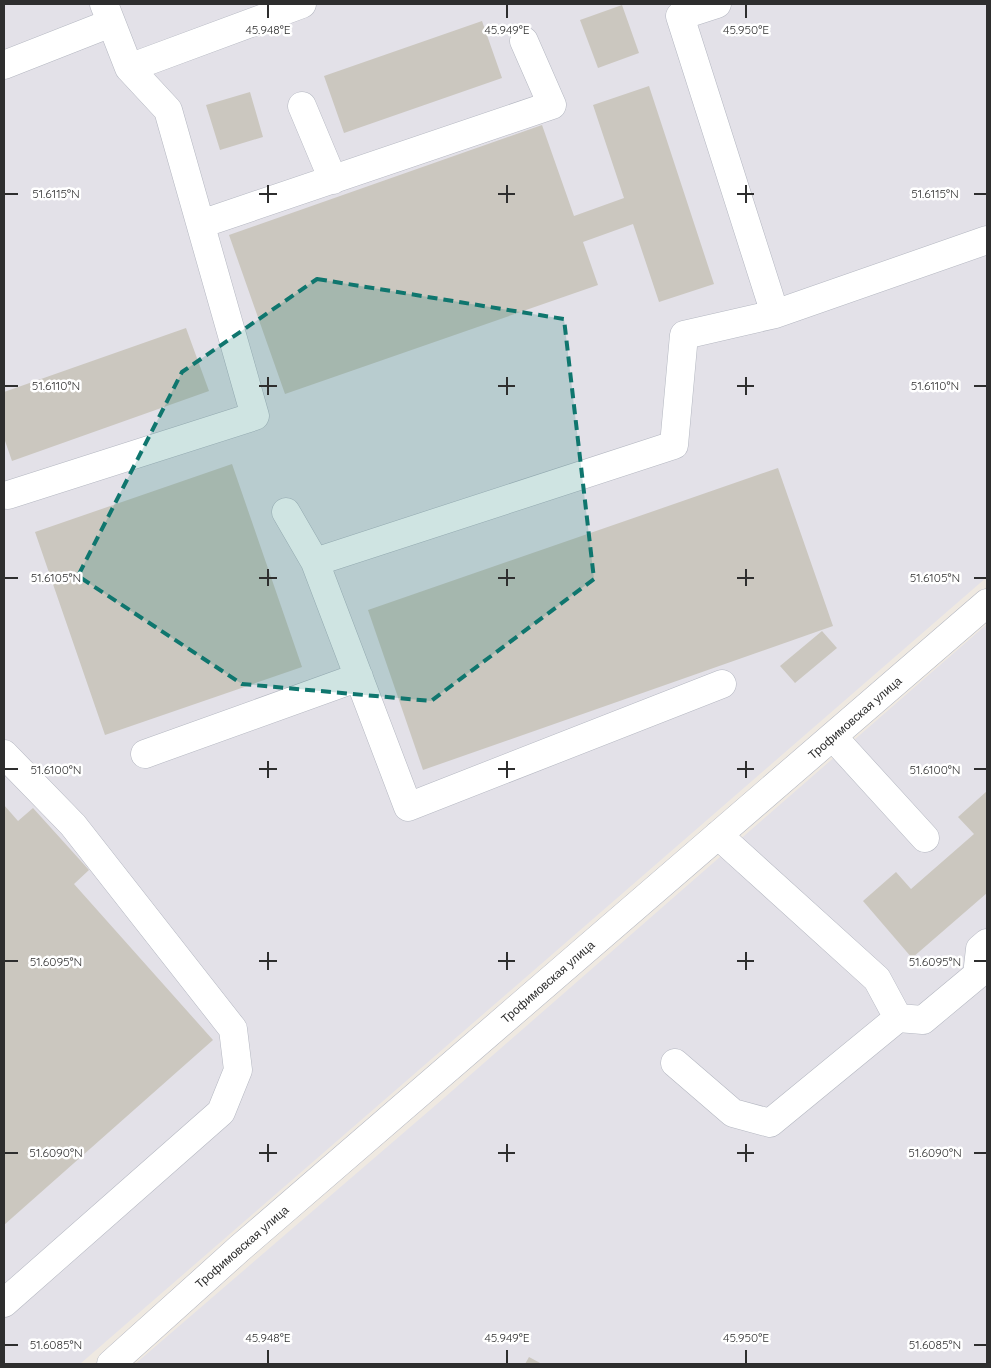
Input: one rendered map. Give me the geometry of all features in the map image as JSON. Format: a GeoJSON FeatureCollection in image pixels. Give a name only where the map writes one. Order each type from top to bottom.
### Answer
{"type":"FeatureCollection","features":[{"type":"Feature","properties":{"kind":"street"},"geometry":{"type":"LineString","coordinates":[[129,68],[302,4]]}},
{"type":"Feature","properties":{"kind":"street"},"geometry":{"type":"LineString","coordinates":[[717,4],[679,10],[775,314]]}},
{"type":"Feature","properties":{"kind":"street"},"geometry":{"type":"LineString","coordinates":[[4,65],[108,13],[129,68],[168,110],[255,416],[8,495]]}},
{"type":"Feature","properties":{"kind":"street"},"geometry":{"type":"LineString","coordinates":[[200,224],[552,105],[524,42]]}},
{"type":"Feature","properties":{"kind":"street"},"geometry":{"type":"LineString","coordinates":[[302,106],[333,180]]}},
{"type":"Feature","properties":{"kind":"street"},"geometry":{"type":"LineString","coordinates":[[315,562],[674,445],[684,335],[775,314],[987,240]]}},
{"type":"Feature","properties":{"kind":"street"},"geometry":{"type":"LineString","coordinates":[[286,512],[315,562],[408,807],[722,684]]}},
{"type":"Feature","properties":{"kind":"street","name":"Трофимовская улица"},"geometry":{"type":"LineString","coordinates":[[111,1364],[247,1242],[987,603]]}},
{"type":"Feature","properties":{"kind":"street"},"geometry":{"type":"LineString","coordinates":[[145,754],[359,677]]}},
{"type":"Feature","properties":{"kind":"street"},"geometry":{"type":"LineString","coordinates":[[833,737],[925,838]]}},
{"type":"Feature","properties":{"kind":"street"},"geometry":{"type":"LineString","coordinates":[[4,754],[74,826],[233,1029],[238,1070],[221,1112],[4,1303]]}},
{"type":"Feature","properties":{"kind":"street"},"geometry":{"type":"LineString","coordinates":[[718,835],[877,979],[898,1018]]}},
{"type":"Feature","properties":{"kind":"street"},"geometry":{"type":"LineString","coordinates":[[675,1063],[733,1113],[770,1123],[898,1018],[923,1020],[977,975],[980,949],[987,943]]}},
{"type":"Feature","properties":{"kind":"highlighted area"},"geometry":{"type":"Polygon","coordinates":[[[317,279],[564,319],[594,579],[431,701],[242,684],[78,576],[182,372],[317,279]]]}},
{"type":"Feature","properties":{"kind":"shaded area"},"geometry":{"type":"Polygon","coordinates":[[[4,4],[987,4],[987,577],[80,1364],[4,1364],[4,4]]]}},
{"type":"Feature","properties":{"kind":"shaded area"},"geometry":{"type":"Polygon","coordinates":[[[987,624],[987,1364],[135,1364],[437,1104],[987,624]]]}},
{"type":"Feature","properties":{"kind":"building"},"geometry":{"type":"Polygon","coordinates":[[[622,5],[639,53],[598,68],[580,20],[622,5]]]}},
{"type":"Feature","properties":{"kind":"building"},"geometry":{"type":"Polygon","coordinates":[[[482,21],[502,78],[344,133],[324,76],[482,21]]]}},
{"type":"Feature","properties":{"kind":"building"},"geometry":{"type":"Polygon","coordinates":[[[649,86],[714,284],[659,302],[633,224],[583,242],[598,285],[285,394],[229,235],[542,125],[574,216],[624,198],[593,105],[649,86]]]}},
{"type":"Feature","properties":{"kind":"building"},"geometry":{"type":"Polygon","coordinates":[[[250,92],[263,137],[220,150],[206,105],[250,92]]]}},
{"type":"Feature","properties":{"kind":"building"},"geometry":{"type":"Polygon","coordinates":[[[186,328],[209,391],[12,461],[4,438],[4,392],[186,328]]]}},
{"type":"Feature","properties":{"kind":"building"},"geometry":{"type":"Polygon","coordinates":[[[232,464],[302,667],[105,735],[35,532],[232,464]]]}},
{"type":"Feature","properties":{"kind":"building"},"geometry":{"type":"Polygon","coordinates":[[[778,468],[833,626],[423,770],[368,610],[778,468]]]}},
{"type":"Feature","properties":{"kind":"building"},"geometry":{"type":"Polygon","coordinates":[[[822,631],[837,648],[795,683],[780,666],[822,631]]]}},
{"type":"Feature","properties":{"kind":"building"},"geometry":{"type":"Polygon","coordinates":[[[987,791],[987,893],[912,958],[863,901],[896,872],[911,889],[974,834],[958,817],[987,791]]]}},
{"type":"Feature","properties":{"kind":"building"},"geometry":{"type":"Polygon","coordinates":[[[4,805],[18,821],[33,808],[89,870],[74,884],[213,1040],[4,1225],[4,805]]]}},
{"type":"Feature","properties":{"kind":"building"},"geometry":{"type":"Polygon","coordinates":[[[529,1357],[542,1364],[525,1364],[529,1357]]]}}]}
